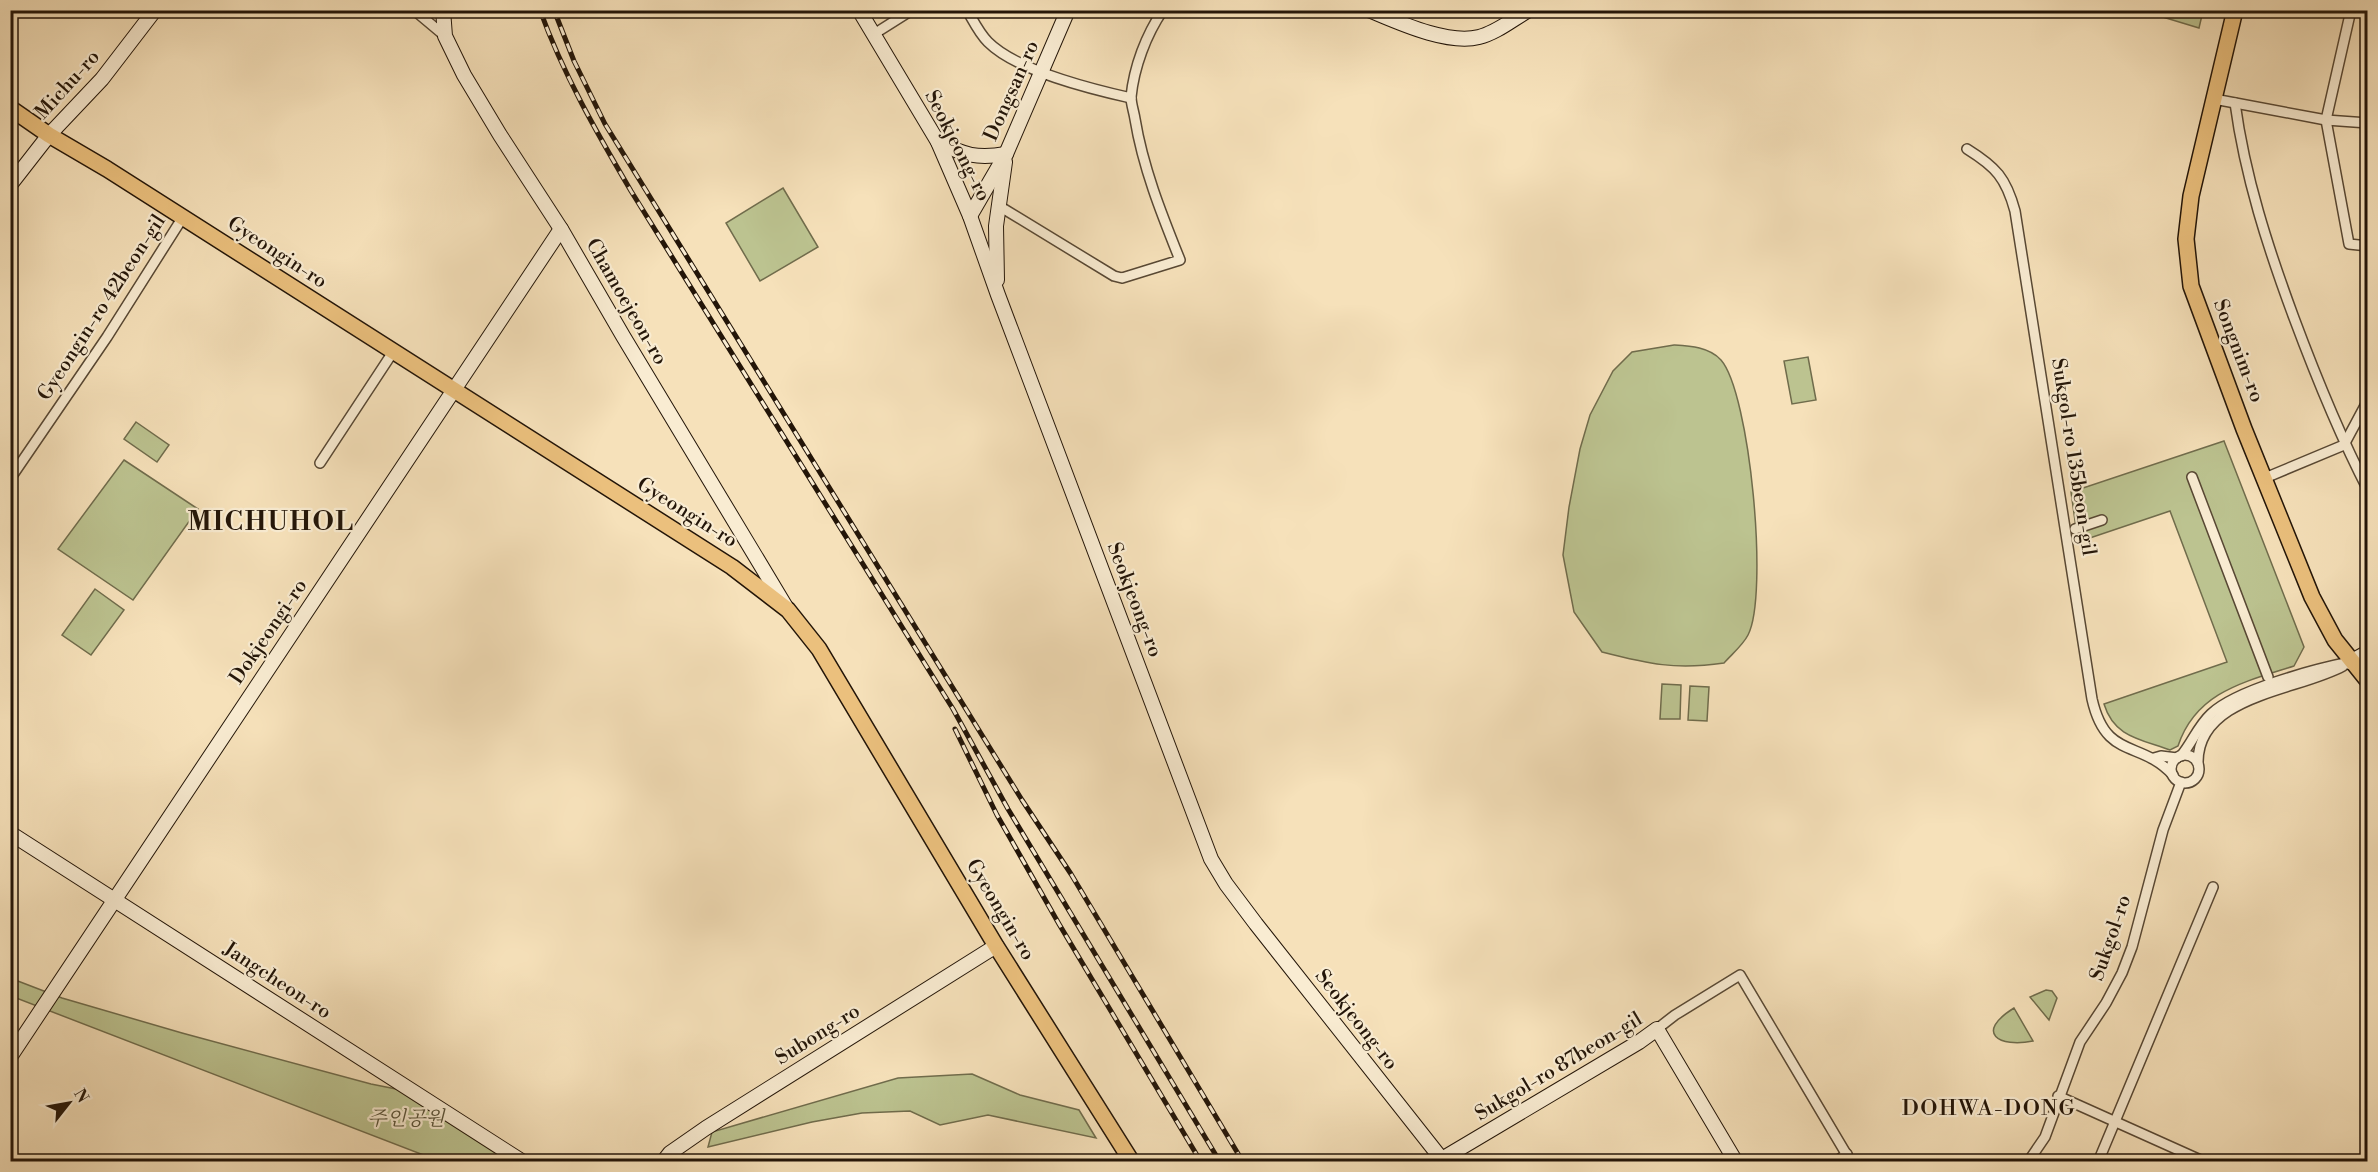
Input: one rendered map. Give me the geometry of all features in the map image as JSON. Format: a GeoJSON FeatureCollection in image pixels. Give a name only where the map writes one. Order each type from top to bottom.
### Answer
{"type":"FeatureCollection","features":[{"type":"Feature","properties":{"kind":"main road","name":"Songnim-ro"},"geometry":{"type":"LineString","coordinates":[[2235,10],[2190,207],[2186,239],[2191,286],[2317,609],[2350,662],[2367,681]]}},
{"type":"Feature","properties":{"kind":"main road","name":"Gyeongin-ro"},"geometry":{"type":"LineString","coordinates":[[10,108],[49,135],[732,567],[788,610],[819,649],[996,946],[1132,1161]]}},
{"type":"Feature","properties":{"kind":"street","name":"Michu-ro"},"geometry":{"type":"LineString","coordinates":[[10,185],[49,135],[102,79],[155,10]]}},
{"type":"Feature","properties":{"kind":"street"},"geometry":{"type":"LineString","coordinates":[[414,10],[445,36]]}},
{"type":"Feature","properties":{"kind":"street","name":"Chamoejeon-ro"},"geometry":{"type":"LineString","coordinates":[[443,10],[445,36],[464,75],[561,229],[628,346],[788,610]]}},
{"type":"Feature","properties":{"kind":"street","name":"Seokjeong-ro"},"geometry":{"type":"LineString","coordinates":[[859,10],[938,142],[970,216],[1211,859],[1250,916],[1443,1160]]}},
{"type":"Feature","properties":{"kind":"street"},"geometry":{"type":"LineString","coordinates":[[874,34],[912,10]]}},
{"type":"Feature","properties":{"kind":"street"},"geometry":{"type":"LineString","coordinates":[[968,10],[980,33],[992,46],[1042,72],[1094,90],[1131,98]]}},
{"type":"Feature","properties":{"kind":"street","name":"Dongsan-ro"},"geometry":{"type":"LineString","coordinates":[[970,216],[1006,154],[1068,10]]}},
{"type":"Feature","properties":{"kind":"street"},"geometry":{"type":"LineString","coordinates":[[999,206],[1114,276],[1122,278],[1180,260],[1152,184],[1137,133],[1131,98],[1139,61],[1148,37],[1163,10]]}},
{"type":"Feature","properties":{"kind":"street"},"geometry":{"type":"LineString","coordinates":[[1377,12],[1427,32],[1473,38],[1489,33],[1529,10]]}},
{"type":"Feature","properties":{"kind":"street"},"geometry":{"type":"LineString","coordinates":[[2351,10],[2326,120],[2349,244],[2367,246]]}},
{"type":"Feature","properties":{"kind":"street"},"geometry":{"type":"LineString","coordinates":[[2214,99],[2326,120],[2367,123]]}},
{"type":"Feature","properties":{"kind":"street"},"geometry":{"type":"LineString","coordinates":[[2235,103],[2240,146],[2270,252],[2320,389],[2344,445],[2367,489]]}},
{"type":"Feature","properties":{"kind":"street"},"geometry":{"type":"LineString","coordinates":[[938,142],[967,155],[980,158],[1006,154],[996,253],[998,295]]}},
{"type":"Feature","properties":{"kind":"street","name":"Sukgol-ro 135beon-gil"},"geometry":{"type":"LineString","coordinates":[[1967,149],[1991,164],[2003,177],[2015,211],[2095,709],[2102,727],[2116,743],[2154,758],[2173,775]]}},
{"type":"Feature","properties":{"kind":"street","name":"Gyeongin-ro 42beon-gil"},"geometry":{"type":"LineString","coordinates":[[10,478],[107,337],[183,218]]}},
{"type":"Feature","properties":{"kind":"street","name":"Dokjeongi-ro"},"geometry":{"type":"LineString","coordinates":[[10,1057],[561,229]]}},
{"type":"Feature","properties":{"kind":"street"},"geometry":{"type":"LineString","coordinates":[[321,463],[393,352]]}},
{"type":"Feature","properties":{"kind":"street"},"geometry":{"type":"LineString","coordinates":[[2265,478],[2344,445],[2367,400]]}},
{"type":"Feature","properties":{"kind":"street"},"geometry":{"type":"LineString","coordinates":[[2192,477],[2268,677]]}},
{"type":"Feature","properties":{"kind":"street"},"geometry":{"type":"LineString","coordinates":[[2075,529],[2102,520]]}},
{"type":"Feature","properties":{"kind":"street"},"geometry":{"type":"LineString","coordinates":[[2181,782],[2173,775],[2172,763],[2179,757],[2205,720],[2226,702],[2323,668],[2350,662],[2367,652]]}},
{"type":"Feature","properties":{"kind":"street","name":"Sukgol-ro"},"geometry":{"type":"LineString","coordinates":[[2028,1161],[2045,1137],[2058,1096],[2080,1042],[2106,1003],[2122,973],[2132,947],[2163,830],[2181,782],[2189,782],[2196,778],[2199,771],[2201,742],[2211,725],[2224,713],[2244,702],[2329,674],[2350,662]]}},
{"type":"Feature","properties":{"kind":"street"},"geometry":{"type":"LineString","coordinates":[[2179,757],[2189,755],[2198,763]]}},
{"type":"Feature","properties":{"kind":"street","name":"Sukgol-ro 135beon-gil"},"geometry":{"type":"LineString","coordinates":[[2154,758],[2179,757]]}},
{"type":"Feature","properties":{"kind":"street","name":"Jangcheon-ro"},"geometry":{"type":"LineString","coordinates":[[10,833],[523,1161]]}},
{"type":"Feature","properties":{"kind":"street"},"geometry":{"type":"LineString","coordinates":[[2097,1161],[2213,887]]}},
{"type":"Feature","properties":{"kind":"street","name":"Subong-ro"},"geometry":{"type":"LineString","coordinates":[[663,1161],[670,1153],[710,1125],[996,946]]}},
{"type":"Feature","properties":{"kind":"street"},"geometry":{"type":"LineString","coordinates":[[1657,1029],[1675,1015],[1740,975],[1849,1158],[1835,1161]]}},
{"type":"Feature","properties":{"kind":"street","name":"Sukgol-ro 87beon-gil"},"geometry":{"type":"LineString","coordinates":[[1443,1160],[1657,1029],[1736,1161]]}},
{"type":"Feature","properties":{"kind":"street"},"geometry":{"type":"LineString","coordinates":[[2058,1096],[2205,1161]]}},
{"type":"Feature","properties":{"kind":"green space"},"geometry":{"type":"Polygon","coordinates":[[[2157,10],[2203,11],[2199,28],[2156,15],[2157,10]]]}},
{"type":"Feature","properties":{"kind":"green space"},"geometry":{"type":"Polygon","coordinates":[[[783,188],[818,247],[760,281],[726,223],[783,188]]]}},
{"type":"Feature","properties":{"kind":"green space"},"geometry":{"type":"Polygon","coordinates":[[[1674,345],[1705,350],[1721,360],[1731,380],[1748,451],[1756,539],[1757,580],[1754,613],[1746,639],[1724,663],[1691,666],[1662,665],[1602,652],[1574,612],[1563,555],[1580,449],[1590,415],[1613,371],[1632,352],[1674,345]]]}},
{"type":"Feature","properties":{"kind":"green space"},"geometry":{"type":"Polygon","coordinates":[[[1808,357],[1816,400],[1792,404],[1784,361],[1808,357]]]}},
{"type":"Feature","properties":{"kind":"green space"},"geometry":{"type":"Polygon","coordinates":[[[136,422],[169,445],[157,462],[124,439],[136,422]]]}},
{"type":"Feature","properties":{"kind":"green space"},"geometry":{"type":"Polygon","coordinates":[[[2224,441],[2304,647],[2294,666],[2240,684],[2209,701],[2186,728],[2178,746],[2170,750],[2121,730],[2108,715],[2104,704],[2227,662],[2170,511],[2078,542],[2071,492],[2224,441]]]}},
{"type":"Feature","properties":{"kind":"green space"},"geometry":{"type":"Polygon","coordinates":[[[124,460],[198,509],[133,600],[58,549],[124,460]]]}},
{"type":"Feature","properties":{"kind":"green space"},"geometry":{"type":"Polygon","coordinates":[[[95,589],[124,610],[91,655],[62,635],[95,589]]]}},
{"type":"Feature","properties":{"kind":"green space"},"geometry":{"type":"Polygon","coordinates":[[[1662,684],[1681,685],[1680,719],[1660,719],[1662,684]]]}},
{"type":"Feature","properties":{"kind":"green space"},"geometry":{"type":"Polygon","coordinates":[[[1690,686],[1709,687],[1707,721],[1688,720],[1690,686]]]}},
{"type":"Feature","properties":{"kind":"green space","name":"주인공원"},"geometry":{"type":"Polygon","coordinates":[[[10,978],[62,998],[182,1033],[371,1084],[416,1093],[523,1161],[439,1161],[11,996],[10,978]]]}},
{"type":"Feature","properties":{"kind":"green space"},"geometry":{"type":"Polygon","coordinates":[[[2046,990],[2052,991],[2057,998],[2049,1020],[2030,997],[2046,990]]]}},
{"type":"Feature","properties":{"kind":"green space"},"geometry":{"type":"Polygon","coordinates":[[[2014,1008],[2033,1041],[2021,1043],[2002,1040],[1993,1031],[2002,1017],[2014,1008]]]}},
{"type":"Feature","properties":{"kind":"green space"},"geometry":{"type":"Polygon","coordinates":[[[972,1074],[1020,1095],[1079,1110],[1096,1138],[988,1115],[940,1125],[910,1111],[862,1113],[812,1122],[708,1147],[712,1132],[898,1078],[972,1074]]]}},
{"type":"Feature","properties":{"kind":"railway"},"geometry":{"type":"LineString","coordinates":[[540,10],[570,80],[631,191],[953,709],[1008,809],[1220,1162]]}},
{"type":"Feature","properties":{"kind":"railway"},"geometry":{"type":"LineString","coordinates":[[554,10],[574,61],[605,124],[1022,800],[1071,874],[1243,1162]]}},
{"type":"Feature","properties":{"kind":"railway"},"geometry":{"type":"LineString","coordinates":[[955,729],[997,815],[1201,1162]]}},
{"type":"Feature","properties":{"kind":"district","name":"MICHUHOL"},"geometry":{"type":"Point","coordinates":[271,522]}},
{"type":"Feature","properties":{"kind":"district","name":"DOHWA-DONG"},"geometry":{"type":"Point","coordinates":[1989,1108]}}]}
